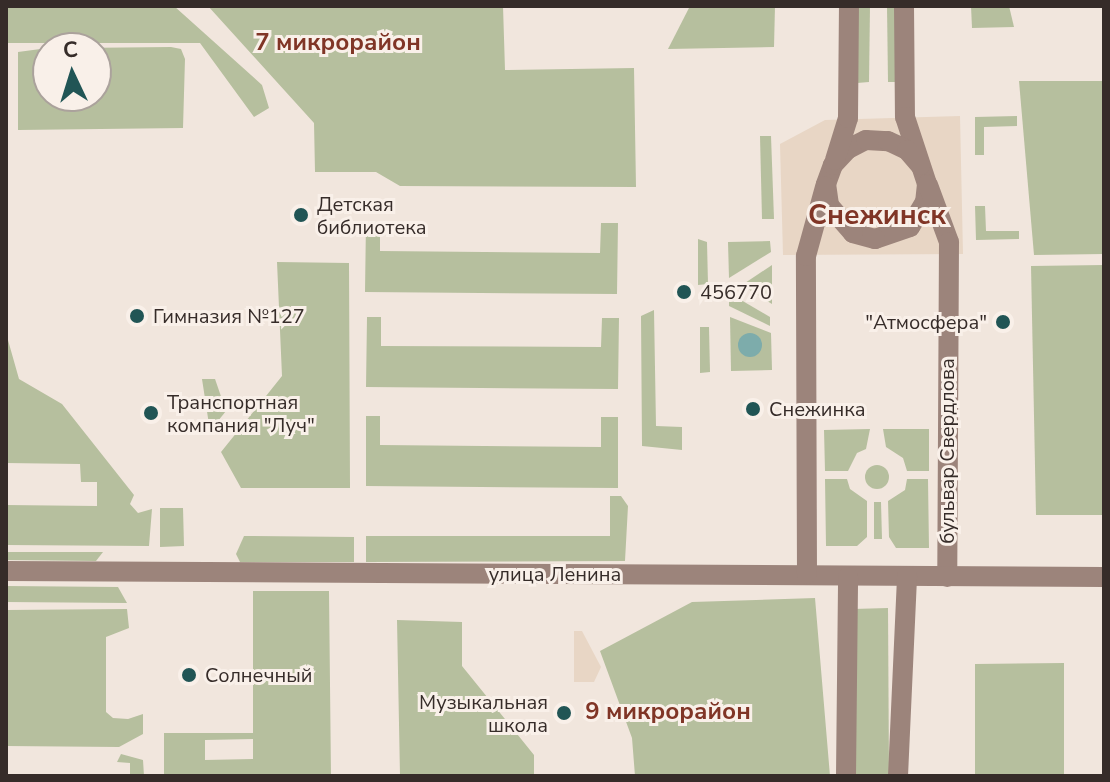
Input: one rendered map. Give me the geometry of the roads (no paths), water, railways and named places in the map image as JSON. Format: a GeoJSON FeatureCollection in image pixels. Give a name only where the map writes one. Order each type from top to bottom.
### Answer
{"type":"FeatureCollection","features":[{"type":"Feature","properties":{"kind":"street"},"geometry":{"type":"LineString","coordinates":[[807,574],[806,256],[848,118],[849,6]]}},
{"type":"Feature","properties":{"kind":"street","name":"бульвар Свердлова"},"geometry":{"type":"LineString","coordinates":[[904,6],[905,117],[949,242],[947,577]]}},
{"type":"Feature","properties":{"kind":"street"},"geometry":{"type":"LineString","coordinates":[[866,140],[888,141],[907,150],[924,174],[925,202],[910,227],[875,239],[839,223],[829,205],[830,174],[848,149],[866,140]]}},
{"type":"Feature","properties":{"kind":"street","name":"улица Ленина"},"geometry":{"type":"LineString","coordinates":[[6,571],[1104,577]]}},
{"type":"Feature","properties":{"kind":"street"},"geometry":{"type":"LineString","coordinates":[[898,776],[907,576]]}},
{"type":"Feature","properties":{"kind":"street"},"geometry":{"type":"LineString","coordinates":[[846,776],[848,577]]}},
{"type":"Feature","properties":{"kind":"water"},"geometry":{"type":"Polygon","coordinates":[[[750,333],[758,337],[762,345],[758,353],[750,357],[742,353],[738,345],[742,337],[750,333]]]}},
{"type":"Feature","properties":{"kind":"place","name":"Детская библиотека"},"geometry":{"type":"Point","coordinates":[301,215]}},
{"type":"Feature","properties":{"kind":"place","name":"456770"},"geometry":{"type":"Point","coordinates":[684,292]}},
{"type":"Feature","properties":{"kind":"place","name":"Гимназия №127"},"geometry":{"type":"Point","coordinates":[137,316]}},
{"type":"Feature","properties":{"kind":"place","name":"\"Атмосфера\""},"geometry":{"type":"Point","coordinates":[1003,322]}},
{"type":"Feature","properties":{"kind":"place","name":"Снежинка"},"geometry":{"type":"Point","coordinates":[753,409]}},
{"type":"Feature","properties":{"kind":"place","name":"Транспортная компания \"Луч\""},"geometry":{"type":"Point","coordinates":[151,413]}},
{"type":"Feature","properties":{"kind":"place","name":"Солнечный"},"geometry":{"type":"Point","coordinates":[189,675]}},
{"type":"Feature","properties":{"kind":"place","name":"Музыкальная школа"},"geometry":{"type":"Point","coordinates":[564,713]}},
{"type":"Feature","properties":{"kind":"district","name":"7 микрорайон"},"geometry":{"type":"Point","coordinates":[338,43]}},
{"type":"Feature","properties":{"kind":"district","name":"Снежинск"},"geometry":{"type":"Point","coordinates":[877,215]}},
{"type":"Feature","properties":{"kind":"district","name":"9 микрорайон"},"geometry":{"type":"Point","coordinates":[668,712]}}]}
